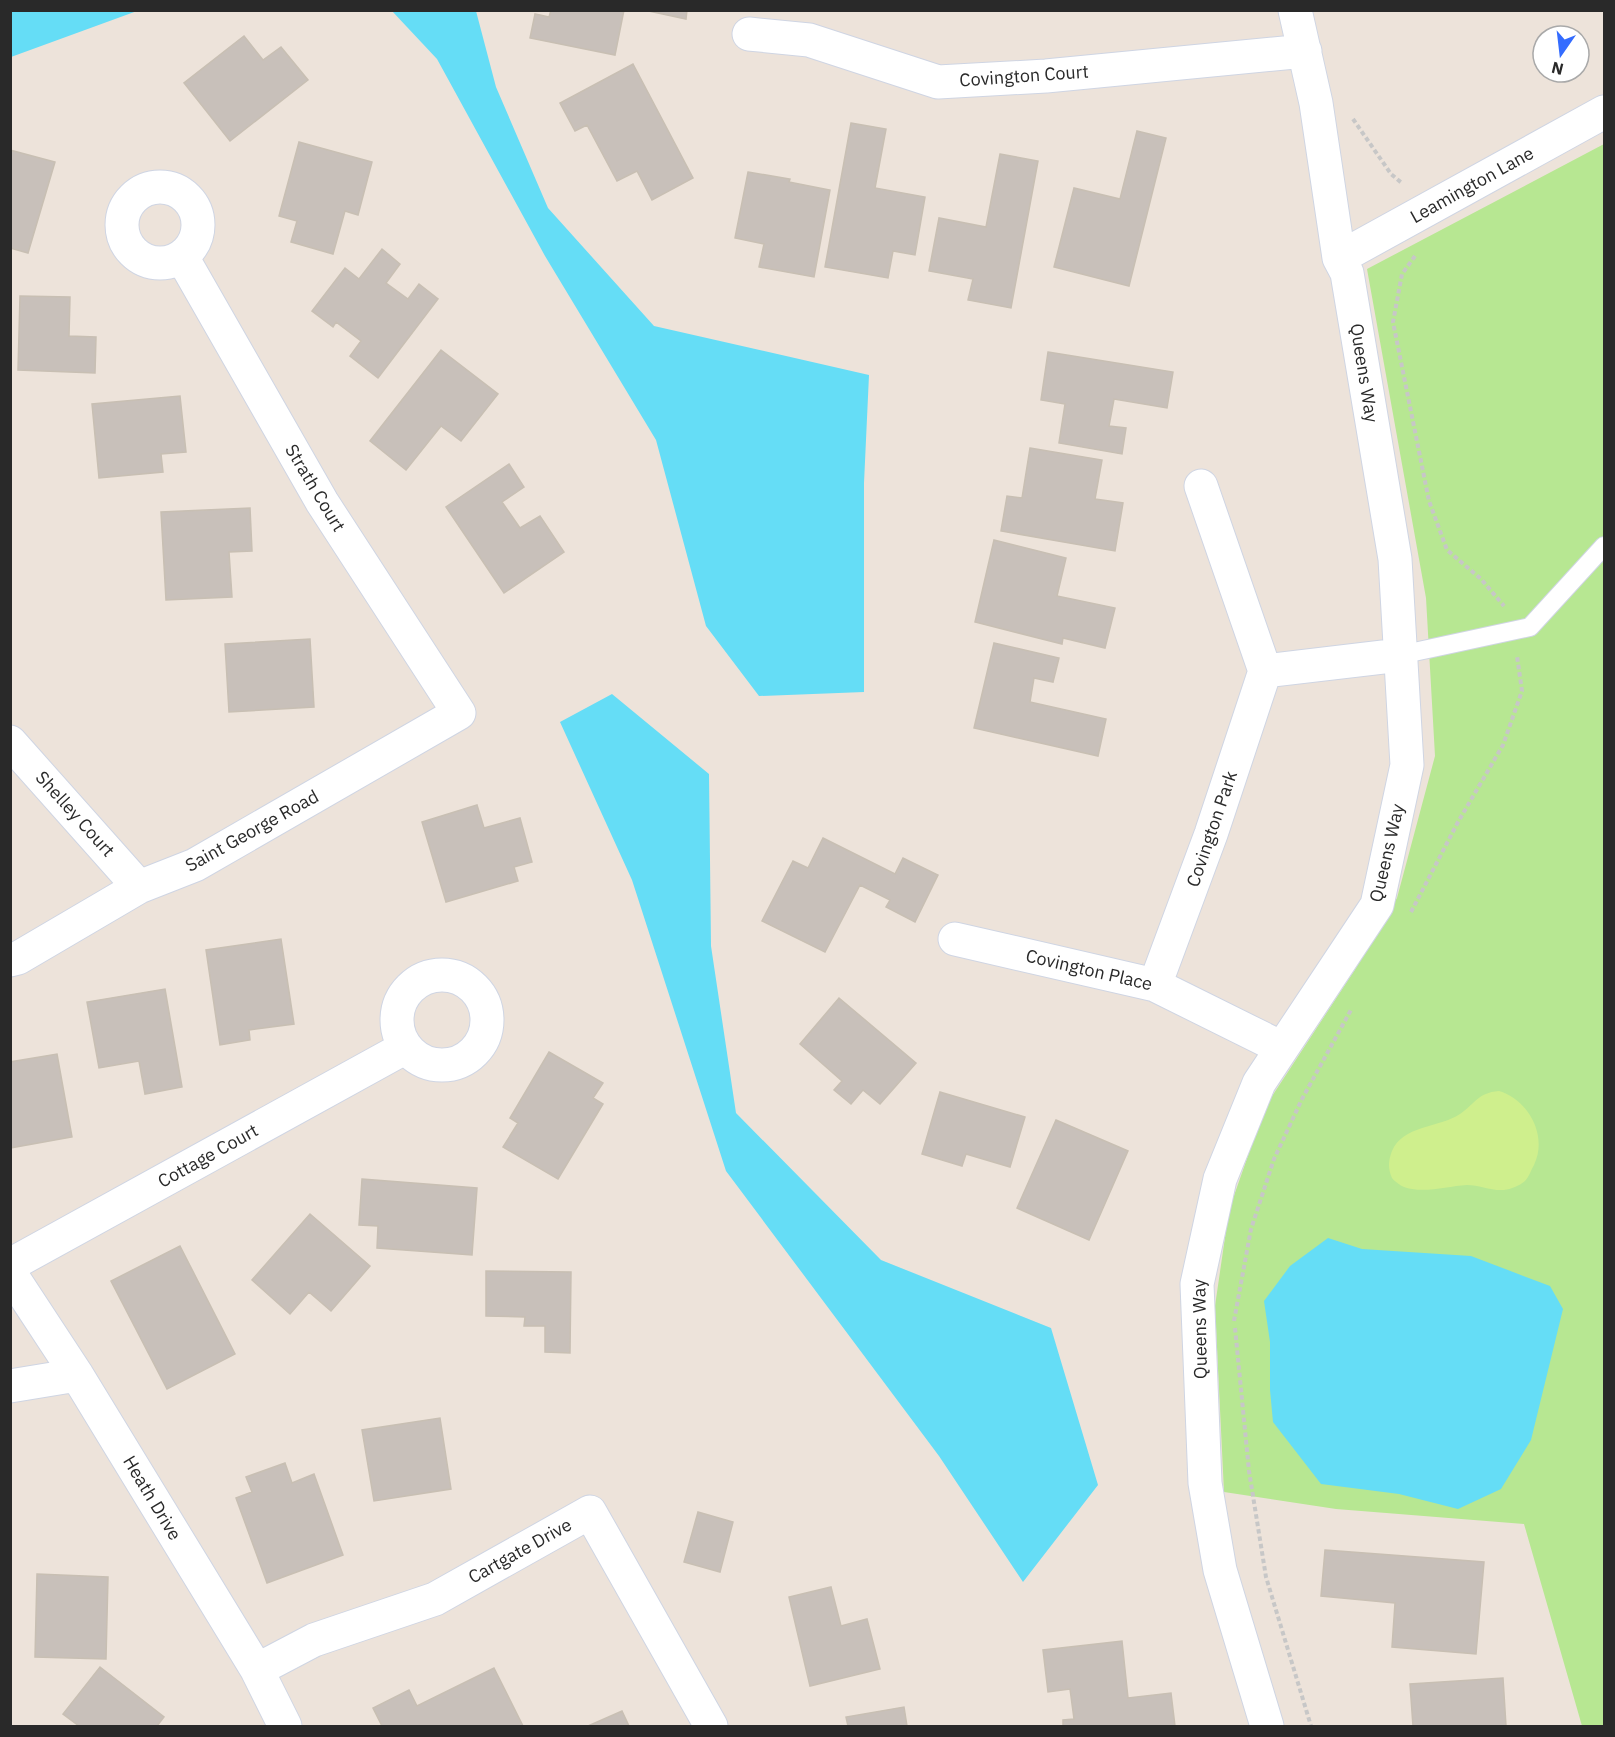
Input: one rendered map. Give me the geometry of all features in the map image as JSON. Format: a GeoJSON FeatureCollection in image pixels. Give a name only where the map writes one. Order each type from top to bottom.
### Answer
{"type":"FeatureCollection","features":[{"type":"Feature","properties":{"kind":"street","name":"Queens Way"},"geometry":{"type":"LineString","coordinates":[[1267,1726],[1220,1570],[1205,1483],[1197,1284],[1220,1179],[1259,1083],[1377,905],[1407,765],[1395,559],[1347,273],[1339,258],[1316,103],[1295,10]]}},
{"type":"Feature","properties":{"kind":"street","name":"Covington Court"},"geometry":{"type":"LineString","coordinates":[[750,34],[809,40],[938,82],[1046,76],[1305,51]]}},
{"type":"Feature","properties":{"kind":"street","name":"Leamington Lane"},"geometry":{"type":"LineString","coordinates":[[1339,258],[1605,112]]}},
{"type":"Feature","properties":{"kind":"street","name":"Strath Court"},"geometry":{"type":"LineString","coordinates":[[182,257],[322,502],[459,713]]}},
{"type":"Feature","properties":{"kind":"street"},"geometry":{"type":"LineString","coordinates":[[1200,486],[1265,671],[1400,656]]}},
{"type":"Feature","properties":{"kind":"street","name":"Covington Park"},"geometry":{"type":"LineString","coordinates":[[1155,985],[1212,834],[1265,671]]}},
{"type":"Feature","properties":{"kind":"street","name":"Saint George Road"},"geometry":{"type":"LineString","coordinates":[[10,960],[18,958],[140,887],[195,865],[459,713]]}},
{"type":"Feature","properties":{"kind":"street","name":"Shelley Court"},"geometry":{"type":"LineString","coordinates":[[10,742],[140,887]]}},
{"type":"Feature","properties":{"kind":"street","name":"Covington Place"},"geometry":{"type":"LineString","coordinates":[[955,939],[1155,985],[1282,1048]]}},
{"type":"Feature","properties":{"kind":"street","name":"Cottage Court"},"geometry":{"type":"LineString","coordinates":[[10,1265],[406,1047]]}},
{"type":"Feature","properties":{"kind":"street","name":"Heath Drive"},"geometry":{"type":"LineString","coordinates":[[10,1273],[76,1375],[256,1670],[285,1726]]}},
{"type":"Feature","properties":{"kind":"street"},"geometry":{"type":"LineString","coordinates":[[10,1386],[76,1375]]}},
{"type":"Feature","properties":{"kind":"street","name":"Cartgate Drive"},"geometry":{"type":"LineString","coordinates":[[256,1670],[314,1640],[435,1599],[590,1512],[711,1726]]}},
{"type":"Feature","properties":{"kind":"lane"},"geometry":{"type":"LineString","coordinates":[[1400,656],[1530,627],[1605,546]]}},
{"type":"Feature","properties":{"kind":"green space"},"geometry":{"type":"Polygon","coordinates":[[[1604,144],[1604,1726],[1582,1726],[1524,1524],[1336,1509],[1224,1492],[1215,1306],[1229,1210],[1265,1107],[1354,971],[1397,898],[1435,756],[1426,598],[1367,269],[1604,144]]]}},
{"type":"Feature","properties":{"kind":"green space"},"geometry":{"type":"Polygon","coordinates":[[[1499,1091],[1519,1102],[1527,1111],[1537,1131],[1538,1154],[1525,1181],[1504,1190],[1467,1185],[1419,1190],[1403,1187],[1392,1178],[1389,1165],[1392,1151],[1404,1136],[1452,1119],[1481,1096],[1499,1091]]]}},
{"type":"Feature","properties":{"kind":"water"},"geometry":{"type":"Polygon","coordinates":[[[11,10],[137,10],[137,11],[11,57],[11,10]]]}},
{"type":"Feature","properties":{"kind":"water"},"geometry":{"type":"Polygon","coordinates":[[[392,11],[476,11],[496,87],[548,208],[654,326],[869,375],[864,483],[864,692],[759,696],[706,626],[656,440],[545,256],[437,59],[392,11]]]}},
{"type":"Feature","properties":{"kind":"water"},"geometry":{"type":"Polygon","coordinates":[[[612,694],[709,774],[711,946],[736,1113],[881,1260],[1051,1328],[1098,1485],[1023,1582],[939,1456],[726,1171],[632,880],[560,722],[612,694]]]}},
{"type":"Feature","properties":{"kind":"water"},"geometry":{"type":"Polygon","coordinates":[[[1328,1238],[1362,1249],[1471,1256],[1550,1286],[1563,1309],[1531,1440],[1501,1489],[1458,1509],[1399,1494],[1321,1484],[1273,1422],[1270,1342],[1264,1301],[1290,1266],[1328,1238]]]}},
{"type":"Feature","properties":{"kind":"building"},"geometry":{"type":"Polygon","coordinates":[[[551,10],[624,10],[615,55],[530,38],[535,14],[549,17],[551,10]]]}},
{"type":"Feature","properties":{"kind":"building"},"geometry":{"type":"Polygon","coordinates":[[[644,10],[687,10],[686,19],[644,10]]]}},
{"type":"Feature","properties":{"kind":"building"},"geometry":{"type":"Polygon","coordinates":[[[244,36],[263,60],[281,47],[308,80],[230,141],[184,83],[244,36]]]}},
{"type":"Feature","properties":{"kind":"building"},"geometry":{"type":"Polygon","coordinates":[[[633,64],[693,178],[652,200],[637,171],[617,181],[587,125],[575,131],[560,103],[633,64]]]}},
{"type":"Feature","properties":{"kind":"building"},"geometry":{"type":"Polygon","coordinates":[[[851,123],[886,129],[875,188],[925,197],[915,255],[893,251],[888,278],[825,267],[851,123]]]}},
{"type":"Feature","properties":{"kind":"building"},"geometry":{"type":"Polygon","coordinates":[[[1137,131],[1166,138],[1129,286],[1054,267],[1074,188],[1120,199],[1137,131]]]}},
{"type":"Feature","properties":{"kind":"building"},"geometry":{"type":"Polygon","coordinates":[[[299,142],[372,162],[358,215],[345,211],[333,254],[291,242],[297,221],[279,216],[299,142]]]}},
{"type":"Feature","properties":{"kind":"building"},"geometry":{"type":"Polygon","coordinates":[[[10,150],[55,162],[28,253],[10,248],[10,150]]]}},
{"type":"Feature","properties":{"kind":"building"},"geometry":{"type":"Polygon","coordinates":[[[1000,154],[1038,161],[1011,308],[968,300],[973,279],[929,271],[939,218],[986,227],[1000,154]]]}},
{"type":"Feature","properties":{"kind":"building"},"geometry":{"type":"Polygon","coordinates":[[[748,172],[790,179],[789,182],[830,190],[814,277],[759,267],[764,244],[735,238],[748,172]]]}},
{"type":"Feature","properties":{"kind":"building"},"geometry":{"type":"Polygon","coordinates":[[[382,249],[400,264],[386,283],[408,299],[419,284],[438,299],[378,378],[350,356],[361,341],[336,322],[333,327],[312,311],[345,268],[359,279],[382,249]]]}},
{"type":"Feature","properties":{"kind":"building"},"geometry":{"type":"Polygon","coordinates":[[[20,296],[70,297],[69,336],[96,337],[95,373],[18,370],[20,296]]]}},
{"type":"Feature","properties":{"kind":"building"},"geometry":{"type":"Polygon","coordinates":[[[441,350],[498,394],[461,441],[441,426],[406,470],[370,441],[441,350]]]}},
{"type":"Feature","properties":{"kind":"building"},"geometry":{"type":"Polygon","coordinates":[[[1048,352],[1173,372],[1167,408],[1114,399],[1109,426],[1126,428],[1122,454],[1059,443],[1065,404],[1041,400],[1048,352]]]}},
{"type":"Feature","properties":{"kind":"building"},"geometry":{"type":"Polygon","coordinates":[[[180,396],[186,452],[161,454],[163,472],[99,478],[92,404],[180,396]]]}},
{"type":"Feature","properties":{"kind":"building"},"geometry":{"type":"Polygon","coordinates":[[[1030,448],[1102,460],[1095,499],[1123,503],[1115,551],[1001,531],[1007,496],[1022,498],[1030,448]]]}},
{"type":"Feature","properties":{"kind":"building"},"geometry":{"type":"Polygon","coordinates":[[[509,464],[524,487],[502,502],[520,528],[540,516],[564,552],[504,593],[446,507],[509,464]]]}},
{"type":"Feature","properties":{"kind":"building"},"geometry":{"type":"Polygon","coordinates":[[[250,508],[252,551],[229,552],[232,597],[166,600],[161,512],[250,508]]]}},
{"type":"Feature","properties":{"kind":"building"},"geometry":{"type":"Polygon","coordinates":[[[994,540],[1066,558],[1057,596],[1115,608],[1105,648],[1063,638],[1062,644],[975,622],[994,540]]]}},
{"type":"Feature","properties":{"kind":"building"},"geometry":{"type":"Polygon","coordinates":[[[310,639],[314,707],[229,712],[225,644],[310,639]]]}},
{"type":"Feature","properties":{"kind":"building"},"geometry":{"type":"Polygon","coordinates":[[[994,643],[1059,658],[1053,682],[1034,678],[1030,702],[1106,719],[1098,756],[974,728],[994,643]]]}},
{"type":"Feature","properties":{"kind":"building"},"geometry":{"type":"Polygon","coordinates":[[[477,805],[484,828],[520,818],[532,862],[514,867],[518,881],[446,902],[422,822],[477,805]]]}},
{"type":"Feature","properties":{"kind":"building"},"geometry":{"type":"Polygon","coordinates":[[[823,838],[895,874],[903,858],[938,875],[915,922],[886,907],[890,900],[860,885],[825,952],[762,921],[793,861],[808,868],[823,838]]]}},
{"type":"Feature","properties":{"kind":"building"},"geometry":{"type":"Polygon","coordinates":[[[281,939],[294,1024],[249,1030],[250,1040],[220,1045],[206,950],[281,939]]]}},
{"type":"Feature","properties":{"kind":"building"},"geometry":{"type":"Polygon","coordinates":[[[165,989],[182,1087],[145,1094],[139,1061],[99,1068],[87,1002],[165,989]]]}},
{"type":"Feature","properties":{"kind":"building"},"geometry":{"type":"Polygon","coordinates":[[[839,998],[916,1063],[880,1104],[863,1090],[851,1104],[834,1090],[842,1081],[800,1044],[839,998]]]}},
{"type":"Feature","properties":{"kind":"building"},"geometry":{"type":"Polygon","coordinates":[[[549,1052],[603,1083],[593,1098],[603,1104],[558,1179],[503,1147],[518,1123],[510,1118],[549,1052]]]}},
{"type":"Feature","properties":{"kind":"building"},"geometry":{"type":"Polygon","coordinates":[[[57,1054],[72,1137],[10,1148],[10,1062],[57,1054]]]}},
{"type":"Feature","properties":{"kind":"building"},"geometry":{"type":"Polygon","coordinates":[[[940,1092],[1025,1117],[1010,1167],[966,1154],[962,1166],[922,1154],[940,1092]]]}},
{"type":"Feature","properties":{"kind":"building"},"geometry":{"type":"Polygon","coordinates":[[[1056,1120],[1128,1151],[1089,1240],[1017,1208],[1056,1120]]]}},
{"type":"Feature","properties":{"kind":"building"},"geometry":{"type":"Polygon","coordinates":[[[362,1179],[477,1188],[472,1255],[377,1248],[378,1226],[359,1225],[362,1179]]]}},
{"type":"Feature","properties":{"kind":"building"},"geometry":{"type":"Polygon","coordinates":[[[310,1214],[370,1266],[331,1311],[309,1292],[290,1314],[252,1280],[310,1214]]]}},
{"type":"Feature","properties":{"kind":"building"},"geometry":{"type":"Polygon","coordinates":[[[180,1246],[235,1354],[167,1389],[111,1281],[180,1246]]]}},
{"type":"Feature","properties":{"kind":"building"},"geometry":{"type":"Polygon","coordinates":[[[486,1271],[571,1272],[570,1353],[545,1352],[545,1326],[524,1326],[525,1317],[486,1316],[486,1271]]]}},
{"type":"Feature","properties":{"kind":"building"},"geometry":{"type":"Polygon","coordinates":[[[440,1418],[451,1489],[374,1501],[362,1430],[440,1418]]]}},
{"type":"Feature","properties":{"kind":"building"},"geometry":{"type":"Polygon","coordinates":[[[285,1463],[292,1483],[314,1474],[343,1555],[267,1583],[236,1498],[252,1492],[246,1477],[285,1463]]]}},
{"type":"Feature","properties":{"kind":"building"},"geometry":{"type":"Polygon","coordinates":[[[698,1512],[733,1522],[720,1572],[684,1562],[698,1512]]]}},
{"type":"Feature","properties":{"kind":"building"},"geometry":{"type":"Polygon","coordinates":[[[1325,1550],[1484,1562],[1476,1654],[1392,1647],[1395,1603],[1321,1596],[1325,1550]]]}},
{"type":"Feature","properties":{"kind":"building"},"geometry":{"type":"Polygon","coordinates":[[[37,1574],[108,1577],[106,1659],[35,1657],[37,1574]]]}},
{"type":"Feature","properties":{"kind":"building"},"geometry":{"type":"Polygon","coordinates":[[[831,1587],[841,1626],[867,1619],[880,1669],[810,1686],[789,1597],[831,1587]]]}},
{"type":"Feature","properties":{"kind":"building"},"geometry":{"type":"Polygon","coordinates":[[[1122,1641],[1128,1698],[1171,1693],[1175,1726],[1063,1726],[1063,1720],[1074,1719],[1070,1689],[1048,1692],[1043,1650],[1122,1641]]]}},
{"type":"Feature","properties":{"kind":"building"},"geometry":{"type":"Polygon","coordinates":[[[100,1667],[164,1717],[157,1726],[79,1726],[63,1714],[100,1667]]]}},
{"type":"Feature","properties":{"kind":"building"},"geometry":{"type":"Polygon","coordinates":[[[494,1668],[523,1726],[382,1726],[373,1708],[409,1690],[417,1706],[494,1668]]]}},
{"type":"Feature","properties":{"kind":"building"},"geometry":{"type":"Polygon","coordinates":[[[1503,1678],[1506,1726],[1413,1726],[1410,1684],[1503,1678]]]}},
{"type":"Feature","properties":{"kind":"building"},"geometry":{"type":"Polygon","coordinates":[[[904,1707],[907,1726],[848,1726],[846,1717],[904,1707]]]}},
{"type":"Feature","properties":{"kind":"building"},"geometry":{"type":"Polygon","coordinates":[[[622,1711],[629,1726],[588,1726],[622,1711]]]}}]}
